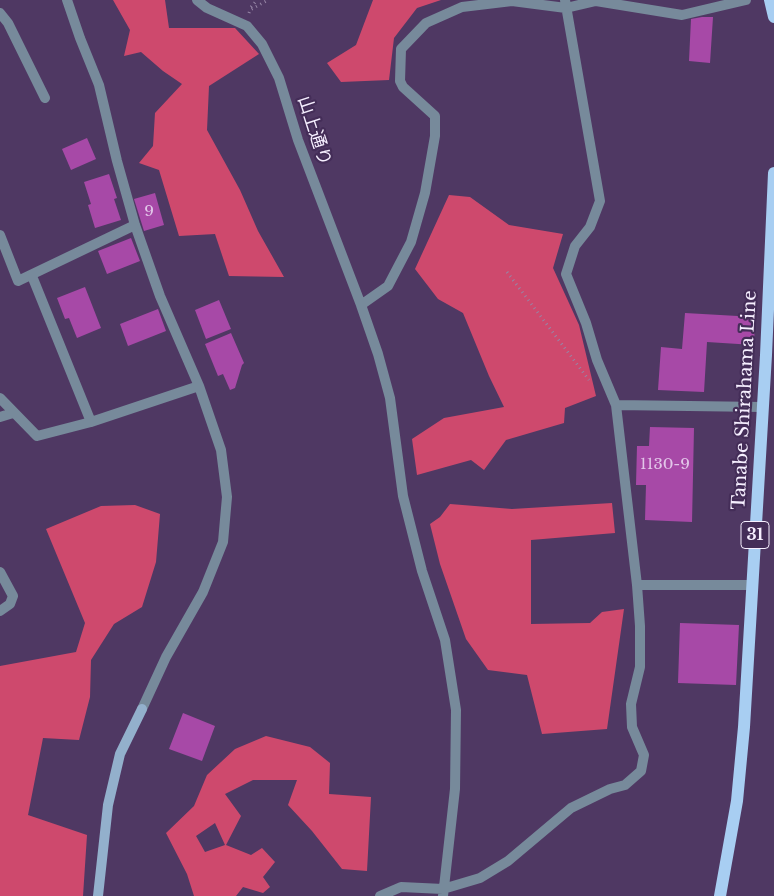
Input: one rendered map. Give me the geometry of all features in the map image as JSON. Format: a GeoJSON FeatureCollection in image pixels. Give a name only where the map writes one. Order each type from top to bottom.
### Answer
{"type":"FeatureCollection","features":[{"type":"Feature","properties":{"kind":"main road"},"geometry":{"type":"LineString","coordinates":[[770,0],[774,17]]}},
{"type":"Feature","properties":{"kind":"main road","name":"Tanabe Shirahama Line"},"geometry":{"type":"LineString","coordinates":[[720,896],[737,801],[744,727],[766,355],[774,173]]}},
{"type":"Feature","properties":{"kind":"street"},"geometry":{"type":"LineString","coordinates":[[67,0],[99,84],[117,161],[135,225],[160,296],[199,386],[221,450],[227,497],[223,542],[204,592],[166,657],[120,754],[108,805],[98,896]]}},
{"type":"Feature","properties":{"kind":"street","name":"山上通り"},"geometry":{"type":"LineString","coordinates":[[197,0],[206,8],[247,26],[262,44],[280,78],[298,140],[378,354],[390,398],[403,496],[422,571],[445,640],[456,710],[455,789],[443,892]]}},
{"type":"Feature","properties":{"kind":"street"},"geometry":{"type":"LineString","coordinates":[[361,305],[388,286],[411,242],[426,193],[435,136],[435,116],[403,88],[400,80],[400,49],[426,23],[462,7],[512,1],[565,4],[596,1],[682,15],[746,0]]}},
{"type":"Feature","properties":{"kind":"street"},"geometry":{"type":"LineString","coordinates":[[380,896],[401,887],[443,892],[480,878],[508,861],[571,808],[610,789],[625,785],[641,771],[644,755],[632,727],[631,704],[640,667],[640,626],[616,405],[597,360],[586,323],[566,274],[575,246],[590,227],[600,201],[565,4]]}},
{"type":"Feature","properties":{"kind":"street"},"geometry":{"type":"LineString","coordinates":[[0,13],[8,23],[45,98]]}},
{"type":"Feature","properties":{"kind":"street"},"geometry":{"type":"LineString","coordinates":[[0,235],[18,281],[32,276],[135,225]]}},
{"type":"Feature","properties":{"kind":"street"},"geometry":{"type":"LineString","coordinates":[[32,276],[91,422]]}},
{"type":"Feature","properties":{"kind":"street"},"geometry":{"type":"LineString","coordinates":[[0,398],[37,436],[91,422],[199,386]]}},
{"type":"Feature","properties":{"kind":"street"},"geometry":{"type":"LineString","coordinates":[[616,405],[762,407]]}},
{"type":"Feature","properties":{"kind":"street"},"geometry":{"type":"LineString","coordinates":[[0,418],[13,412]]}},
{"type":"Feature","properties":{"kind":"street"},"geometry":{"type":"LineString","coordinates":[[0,572],[13,596],[10,604],[0,611]]}},
{"type":"Feature","properties":{"kind":"street"},"geometry":{"type":"LineString","coordinates":[[637,585],[752,585]]}},
{"type":"Feature","properties":{"kind":"path"},"geometry":{"type":"LineString","coordinates":[[247,26],[250,10],[257,0]]}},
{"type":"Feature","properties":{"kind":"path"},"geometry":{"type":"LineString","coordinates":[[250,10],[268,0]]}},
{"type":"Feature","properties":{"kind":"path"},"geometry":{"type":"LineString","coordinates":[[507,272],[589,380]]}},
{"type":"Feature","properties":{"kind":"shaded area"},"geometry":{"type":"Polygon","coordinates":[[[113,0],[165,0],[169,28],[235,28],[259,54],[209,86],[207,130],[240,190],[258,231],[284,277],[229,276],[215,234],[179,236],[159,170],[139,163],[153,146],[155,113],[182,84],[141,52],[124,56],[130,30],[113,0]]]}},
{"type":"Feature","properties":{"kind":"shaded area"},"geometry":{"type":"Polygon","coordinates":[[[373,0],[441,0],[417,8],[394,38],[389,80],[341,82],[327,63],[356,45],[373,0]]]}},
{"type":"Feature","properties":{"kind":"shaded area"},"geometry":{"type":"Polygon","coordinates":[[[449,195],[470,197],[509,225],[563,234],[553,268],[579,325],[596,396],[565,408],[564,423],[506,440],[484,470],[471,460],[417,475],[412,439],[444,418],[504,407],[463,313],[438,299],[415,269],[449,195]]]}},
{"type":"Feature","properties":{"kind":"shaded area"},"geometry":{"type":"Polygon","coordinates":[[[612,503],[615,533],[531,540],[531,624],[590,623],[602,612],[624,609],[607,729],[542,734],[527,675],[488,670],[466,639],[440,564],[430,524],[440,517],[450,504],[512,509],[612,503]]]}},
{"type":"Feature","properties":{"kind":"shaded area"},"geometry":{"type":"Polygon","coordinates":[[[135,505],[160,514],[156,562],[142,607],[114,624],[91,660],[90,697],[79,740],[43,738],[28,815],[87,835],[83,896],[0,896],[0,666],[76,652],[85,623],[46,529],[101,506],[135,505]]]}},
{"type":"Feature","properties":{"kind":"shaded area"},"geometry":{"type":"Polygon","coordinates":[[[266,736],[310,747],[330,763],[329,794],[371,797],[367,871],[342,869],[312,831],[288,805],[297,780],[253,780],[225,794],[241,816],[226,845],[251,855],[262,848],[275,862],[263,877],[270,887],[263,893],[243,887],[236,896],[194,896],[187,874],[166,833],[194,806],[207,775],[235,749],[266,736]],[[215,823],[196,836],[205,852],[225,845],[215,823]]]}},
{"type":"Feature","properties":{"kind":"building"},"geometry":{"type":"Polygon","coordinates":[[[713,17],[710,63],[689,61],[691,19],[713,17]]]}},
{"type":"Feature","properties":{"kind":"building"},"geometry":{"type":"Polygon","coordinates":[[[87,138],[96,159],[71,170],[62,149],[87,138]]]}},
{"type":"Feature","properties":{"kind":"building"},"geometry":{"type":"Polygon","coordinates":[[[109,174],[117,198],[114,199],[121,220],[95,228],[88,205],[91,204],[84,182],[109,174]]]}},
{"type":"Feature","properties":{"kind":"building"},"geometry":{"type":"Polygon","coordinates":[[[155,193],[164,225],[144,231],[134,199],[155,193]]]}},
{"type":"Feature","properties":{"kind":"building"},"geometry":{"type":"Polygon","coordinates":[[[131,238],[140,261],[107,274],[98,251],[131,238]]]}},
{"type":"Feature","properties":{"kind":"building"},"geometry":{"type":"Polygon","coordinates":[[[85,287],[101,328],[77,338],[69,318],[65,319],[57,298],[85,287]]]}},
{"type":"Feature","properties":{"kind":"building"},"geometry":{"type":"Polygon","coordinates":[[[219,300],[231,329],[206,339],[195,310],[219,300]]]}},
{"type":"Feature","properties":{"kind":"building"},"geometry":{"type":"Polygon","coordinates":[[[158,309],[166,331],[128,346],[120,324],[158,309]]]}},
{"type":"Feature","properties":{"kind":"building"},"geometry":{"type":"Polygon","coordinates":[[[685,313],[755,317],[754,345],[707,342],[704,392],[658,390],[661,347],[682,349],[685,313]]]}},
{"type":"Feature","properties":{"kind":"building"},"geometry":{"type":"Polygon","coordinates":[[[231,333],[244,363],[235,388],[230,390],[223,374],[218,376],[205,344],[231,333]]]}},
{"type":"Feature","properties":{"kind":"building"},"geometry":{"type":"Polygon","coordinates":[[[650,427],[694,428],[692,522],[645,520],[646,485],[636,485],[637,446],[649,446],[650,427]]]}},
{"type":"Feature","properties":{"kind":"building"},"geometry":{"type":"Polygon","coordinates":[[[680,623],[739,625],[736,685],[678,683],[680,623]]]}},
{"type":"Feature","properties":{"kind":"building"},"geometry":{"type":"Polygon","coordinates":[[[183,713],[215,726],[202,761],[169,749],[183,713]]]}}]}
